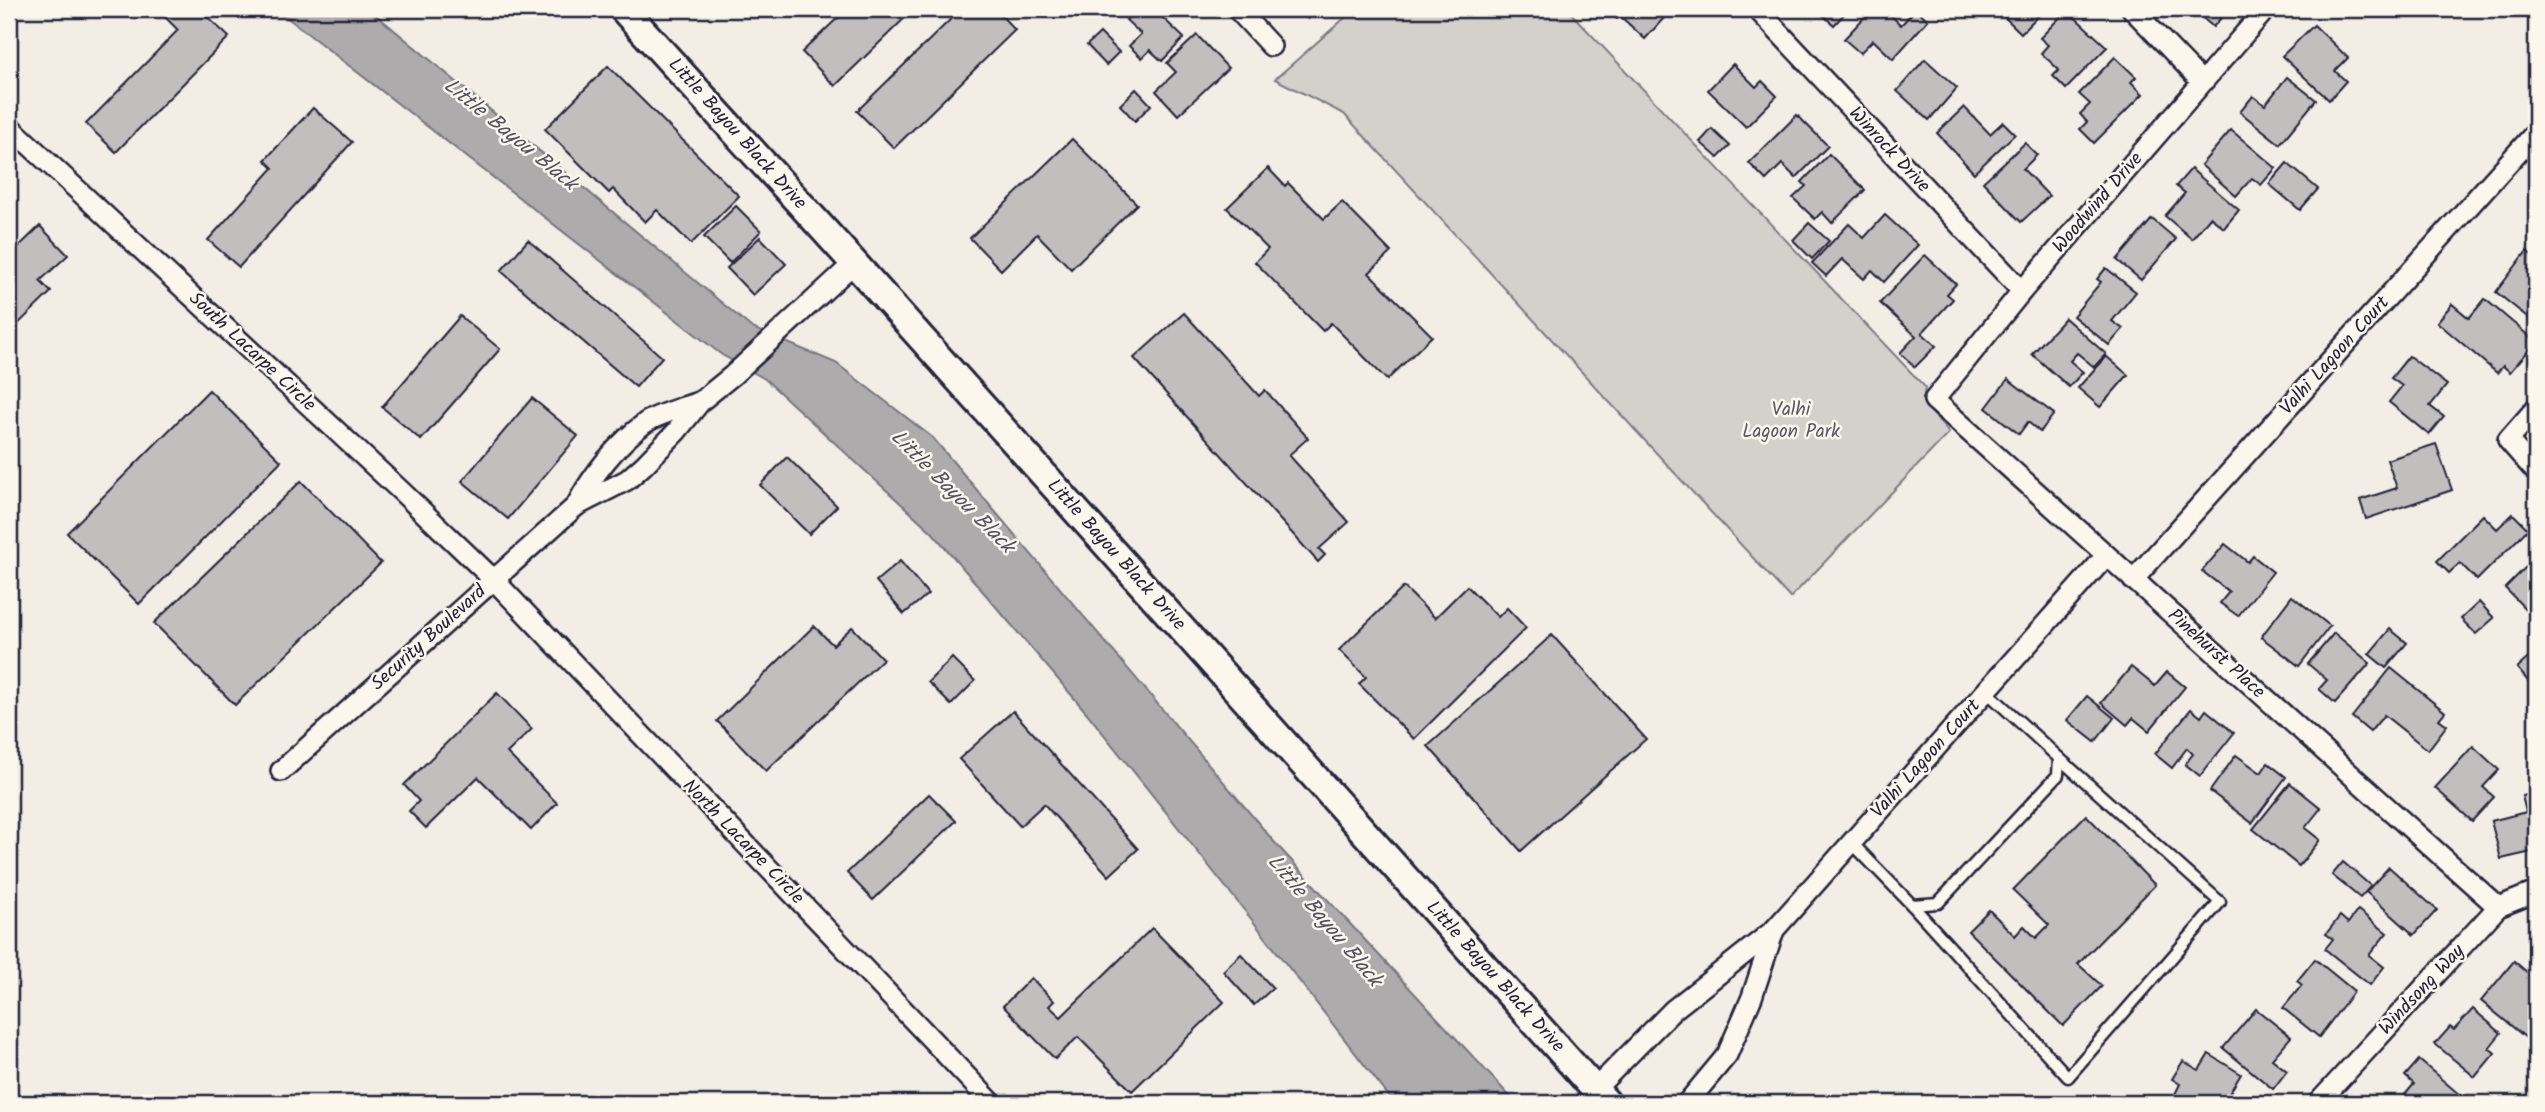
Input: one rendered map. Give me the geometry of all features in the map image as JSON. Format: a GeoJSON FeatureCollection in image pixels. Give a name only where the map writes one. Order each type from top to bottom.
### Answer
{"type":"FeatureCollection","features":[{"type":"Feature","properties":{"kind":"main road","name":"Little Bayou Black Drive"},"geometry":{"type":"LineString","coordinates":[[623,9],[1601,1096]]}},
{"type":"Feature","properties":{"kind":"street"},"geometry":{"type":"LineString","coordinates":[[1237,9],[1271,46]]}},
{"type":"Feature","properties":{"kind":"street","name":"Winrock Drive"},"geometry":{"type":"LineString","coordinates":[[1756,9],[2022,291]]}},
{"type":"Feature","properties":{"kind":"street"},"geometry":{"type":"LineString","coordinates":[[2132,9],[2202,82]]}},
{"type":"Feature","properties":{"kind":"street","name":"Woodwind Drive"},"geometry":{"type":"LineString","coordinates":[[1934,400],[2022,291],[2266,9]]}},
{"type":"Feature","properties":{"kind":"street","name":"South Lacarpe Circle"},"geometry":{"type":"LineString","coordinates":[[9,126],[494,580]]}},
{"type":"Feature","properties":{"kind":"street","name":"Valhi Lagoon Court"},"geometry":{"type":"LineString","coordinates":[[2133,580],[2536,132]]}},
{"type":"Feature","properties":{"kind":"street","name":"Security Boulevard"},"geometry":{"type":"LineString","coordinates":[[281,771],[576,506],[627,480],[676,432],[701,401],[733,375],[854,263]]}},
{"type":"Feature","properties":{"kind":"street","name":"Pinehurst Place"},"geometry":{"type":"LineString","coordinates":[[1934,400],[2498,907]]}},
{"type":"Feature","properties":{"kind":"street","name":"Security Boulevard"},"geometry":{"type":"LineString","coordinates":[[576,506],[607,460],[646,423],[701,401]]}},
{"type":"Feature","properties":{"kind":"street"},"geometry":{"type":"LineString","coordinates":[[2536,408],[2508,440],[2536,472]]}},
{"type":"Feature","properties":{"kind":"street","name":"Valhi Lagoon Court"},"geometry":{"type":"LineString","coordinates":[[1601,1096],[1673,1010],[1774,930],[2106,556]]}},
{"type":"Feature","properties":{"kind":"street","name":"North Lacarpe Circle"},"geometry":{"type":"LineString","coordinates":[[494,580],[992,1103]]}},
{"type":"Feature","properties":{"kind":"street","name":"Windsong Way"},"geometry":{"type":"LineString","coordinates":[[2318,1103],[2498,907],[2536,892]]}},
{"type":"Feature","properties":{"kind":"street","name":"Valhi Lagoon Court"},"geometry":{"type":"LineString","coordinates":[[1687,1103],[1727,1055],[1752,997],[1774,930]]}},
{"type":"Feature","properties":{"kind":"lane"},"geometry":{"type":"LineString","coordinates":[[1852,843],[2068,1077],[2220,902],[1986,691]]}},
{"type":"Feature","properties":{"kind":"lane"},"geometry":{"type":"LineString","coordinates":[[1912,905],[1938,903],[2058,775],[2059,758]]}},
{"type":"Feature","properties":{"kind":"green space","name":"Valhi Lagoon Park"},"geometry":{"type":"Polygon","coordinates":[[[1355,9],[1567,9],[1925,387],[1923,402],[1949,433],[1790,598],[1344,114],[1275,79],[1355,9]]]}},
{"type":"Feature","properties":{"kind":"water","name":"Little Bayou Black"},"geometry":{"type":"Polygon","coordinates":[[[276,9],[369,9],[752,328],[836,363],[933,438],[1276,844],[1516,1103],[1394,1103],[1086,712],[932,532],[765,379],[722,355],[276,9]]]}},
{"type":"Feature","properties":{"kind":"building"},"geometry":{"type":"Polygon","coordinates":[[[171,9],[199,9],[229,37],[116,152],[86,124],[178,30],[164,16],[171,9]]]}},
{"type":"Feature","properties":{"kind":"building"},"geometry":{"type":"Polygon","coordinates":[[[847,9],[914,9],[835,86],[802,52],[847,9]]]}},
{"type":"Feature","properties":{"kind":"building"},"geometry":{"type":"Polygon","coordinates":[[[961,9],[995,9],[1015,30],[894,148],[857,111],[961,9]]]}},
{"type":"Feature","properties":{"kind":"building"},"geometry":{"type":"Polygon","coordinates":[[[1136,9],[1171,9],[1163,18],[1184,38],[1162,61],[1150,50],[1142,58],[1129,46],[1141,34],[1126,20],[1136,9]]]}},
{"type":"Feature","properties":{"kind":"building"},"geometry":{"type":"Polygon","coordinates":[[[1297,9],[1317,9],[1308,19],[1297,9]]]}},
{"type":"Feature","properties":{"kind":"building"},"geometry":{"type":"Polygon","coordinates":[[[1605,9],[1672,9],[1645,39],[1620,16],[1617,19],[1605,9]]]}},
{"type":"Feature","properties":{"kind":"building"},"geometry":{"type":"Polygon","coordinates":[[[1818,9],[1849,9],[1834,25],[1818,9]]]}},
{"type":"Feature","properties":{"kind":"building"},"geometry":{"type":"Polygon","coordinates":[[[1872,9],[1884,9],[1901,25],[1916,9],[1928,20],[1893,59],[1873,40],[1860,53],[1844,39],[1872,9]]]}},
{"type":"Feature","properties":{"kind":"building"},"geometry":{"type":"Polygon","coordinates":[[[1996,9],[2045,9],[2021,33],[1996,9]]]}},
{"type":"Feature","properties":{"kind":"building"},"geometry":{"type":"Polygon","coordinates":[[[2193,9],[2229,9],[2213,27],[2193,9]]]}},
{"type":"Feature","properties":{"kind":"building"},"geometry":{"type":"Polygon","coordinates":[[[2401,9],[2419,9],[2409,18],[2401,9]]]}},
{"type":"Feature","properties":{"kind":"building"},"geometry":{"type":"Polygon","coordinates":[[[2067,10],[2107,47],[2066,89],[2053,76],[2059,70],[2041,53],[2048,45],[2040,38],[2067,10]]]}},
{"type":"Feature","properties":{"kind":"building"},"geometry":{"type":"Polygon","coordinates":[[[2314,25],[2348,58],[2335,71],[2346,81],[2329,100],[2282,56],[2314,25]]]}},
{"type":"Feature","properties":{"kind":"building"},"geometry":{"type":"Polygon","coordinates":[[[1100,33],[1119,52],[1106,65],[1087,45],[1100,33]]]}},
{"type":"Feature","properties":{"kind":"building"},"geometry":{"type":"Polygon","coordinates":[[[1197,35],[1228,68],[1178,115],[1156,91],[1176,72],[1167,63],[1197,35]]]}},
{"type":"Feature","properties":{"kind":"building"},"geometry":{"type":"Polygon","coordinates":[[[2115,57],[2136,77],[2131,82],[2143,94],[2094,143],[2080,129],[2087,122],[2080,114],[2090,104],[2079,94],[2115,57]]]}},
{"type":"Feature","properties":{"kind":"building"},"geometry":{"type":"Polygon","coordinates":[[[1925,59],[1957,88],[1929,120],[1897,91],[1925,59]]]}},
{"type":"Feature","properties":{"kind":"building"},"geometry":{"type":"Polygon","coordinates":[[[1733,64],[1756,87],[1762,81],[1777,96],[1746,127],[1708,90],[1733,64]]]}},
{"type":"Feature","properties":{"kind":"building"},"geometry":{"type":"Polygon","coordinates":[[[608,66],[739,196],[691,244],[657,210],[645,222],[613,189],[609,193],[545,129],[608,66]]]}},
{"type":"Feature","properties":{"kind":"building"},"geometry":{"type":"Polygon","coordinates":[[[2287,77],[2316,100],[2280,144],[2240,112],[2253,96],[2265,105],[2287,77]]]}},
{"type":"Feature","properties":{"kind":"building"},"geometry":{"type":"Polygon","coordinates":[[[1136,89],[1151,105],[1135,121],[1120,105],[1136,89]]]}},
{"type":"Feature","properties":{"kind":"building"},"geometry":{"type":"Polygon","coordinates":[[[1964,107],[1990,134],[2003,122],[2015,134],[1974,173],[1937,133],[1964,107]]]}},
{"type":"Feature","properties":{"kind":"building"},"geometry":{"type":"Polygon","coordinates":[[[313,108],[352,142],[239,267],[208,240],[273,168],[265,160],[313,108]]]}},
{"type":"Feature","properties":{"kind":"building"},"geometry":{"type":"Polygon","coordinates":[[[1797,115],[1828,146],[1796,178],[1782,164],[1766,180],[1749,163],[1797,115]]]}},
{"type":"Feature","properties":{"kind":"building"},"geometry":{"type":"Polygon","coordinates":[[[1712,129],[1730,146],[1718,158],[1700,142],[1712,129]]]}},
{"type":"Feature","properties":{"kind":"building"},"geometry":{"type":"Polygon","coordinates":[[[2231,130],[2276,168],[2261,185],[2252,178],[2236,196],[2201,165],[2231,130]]]}},
{"type":"Feature","properties":{"kind":"building"},"geometry":{"type":"Polygon","coordinates":[[[1072,139],[1137,204],[1071,269],[1037,234],[1001,270],[970,238],[1072,139]]]}},
{"type":"Feature","properties":{"kind":"building"},"geometry":{"type":"Polygon","coordinates":[[[2025,143],[2037,155],[2023,169],[2049,196],[2021,222],[1983,182],[2025,143]]]}},
{"type":"Feature","properties":{"kind":"building"},"geometry":{"type":"Polygon","coordinates":[[[1829,154],[1865,190],[1832,223],[1822,212],[1815,219],[1793,198],[1806,186],[1802,182],[1829,154]]]}},
{"type":"Feature","properties":{"kind":"building"},"geometry":{"type":"Polygon","coordinates":[[[2287,163],[2318,189],[2300,210],[2269,184],[2287,163]]]}},
{"type":"Feature","properties":{"kind":"building"},"geometry":{"type":"Polygon","coordinates":[[[1268,168],[1285,186],[1288,183],[1324,219],[1342,202],[1391,252],[1369,273],[1432,336],[1387,380],[1331,323],[1323,331],[1255,262],[1268,249],[1227,208],[1268,168]]]}},
{"type":"Feature","properties":{"kind":"building"},"geometry":{"type":"Polygon","coordinates":[[[2191,169],[2239,210],[2224,228],[2210,217],[2192,239],[2165,216],[2185,193],[2176,186],[2191,169]]]}},
{"type":"Feature","properties":{"kind":"building"},"geometry":{"type":"Polygon","coordinates":[[[736,206],[761,231],[730,263],[704,237],[736,206]]]}},
{"type":"Feature","properties":{"kind":"building"},"geometry":{"type":"Polygon","coordinates":[[[1885,215],[1918,245],[1884,282],[1872,270],[1864,279],[1842,259],[1826,276],[1812,263],[1849,224],[1864,238],[1885,215]]]}},
{"type":"Feature","properties":{"kind":"building"},"geometry":{"type":"Polygon","coordinates":[[[2152,219],[2176,239],[2141,280],[2117,260],[2152,219]]]}},
{"type":"Feature","properties":{"kind":"building"},"geometry":{"type":"Polygon","coordinates":[[[1809,223],[1829,241],[1812,259],[1793,240],[1809,223]]]}},
{"type":"Feature","properties":{"kind":"building"},"geometry":{"type":"Polygon","coordinates":[[[40,226],[68,255],[40,281],[51,292],[9,333],[9,256],[40,226]]]}},
{"type":"Feature","properties":{"kind":"building"},"geometry":{"type":"Polygon","coordinates":[[[760,237],[786,264],[753,295],[727,268],[760,237]]]}},
{"type":"Feature","properties":{"kind":"building"},"geometry":{"type":"Polygon","coordinates":[[[528,240],[662,357],[636,387],[501,271],[528,240]]]}},
{"type":"Feature","properties":{"kind":"building"},"geometry":{"type":"Polygon","coordinates":[[[2527,251],[2536,259],[2536,324],[2496,292],[2527,251]]]}},
{"type":"Feature","properties":{"kind":"building"},"geometry":{"type":"Polygon","coordinates":[[[1925,255],[1956,284],[1947,294],[1953,299],[1922,333],[1936,346],[1915,367],[1900,353],[1916,336],[1880,303],[1925,255]]]}},
{"type":"Feature","properties":{"kind":"building"},"geometry":{"type":"Polygon","coordinates":[[[2106,268],[2136,292],[2112,321],[2123,329],[2109,345],[2073,316],[2101,282],[2097,279],[2106,268]]]}},
{"type":"Feature","properties":{"kind":"building"},"geometry":{"type":"Polygon","coordinates":[[[2485,299],[2536,342],[2510,372],[2503,366],[2497,373],[2437,322],[2452,304],[2469,318],[2485,299]]]}},
{"type":"Feature","properties":{"kind":"building"},"geometry":{"type":"Polygon","coordinates":[[[1184,313],[1259,396],[1265,390],[1308,438],[1289,455],[1349,522],[1319,549],[1325,555],[1318,562],[1134,358],[1184,313]]]}},
{"type":"Feature","properties":{"kind":"building"},"geometry":{"type":"Polygon","coordinates":[[[460,316],[500,349],[421,440],[382,407],[460,316]]]}},
{"type":"Feature","properties":{"kind":"building"},"geometry":{"type":"Polygon","coordinates":[[[2065,318],[2106,354],[2094,367],[2077,353],[2070,361],[2083,372],[2069,387],[2032,354],[2065,318]]]}},
{"type":"Feature","properties":{"kind":"building"},"geometry":{"type":"Polygon","coordinates":[[[2106,356],[2128,375],[2100,407],[2078,388],[2106,356]]]}},
{"type":"Feature","properties":{"kind":"building"},"geometry":{"type":"Polygon","coordinates":[[[2409,356],[2447,385],[2430,406],[2444,417],[2429,435],[2389,402],[2402,386],[2391,378],[2409,356]]]}},
{"type":"Feature","properties":{"kind":"building"},"geometry":{"type":"Polygon","coordinates":[[[2008,379],[2054,414],[2040,432],[2028,422],[2019,434],[1986,408],[2008,379]]]}},
{"type":"Feature","properties":{"kind":"building"},"geometry":{"type":"Polygon","coordinates":[[[209,390],[281,461],[139,604],[67,533],[209,390]]]}},
{"type":"Feature","properties":{"kind":"building"},"geometry":{"type":"Polygon","coordinates":[[[532,398],[578,436],[508,519],[462,481],[532,398]]]}},
{"type":"Feature","properties":{"kind":"building"},"geometry":{"type":"Polygon","coordinates":[[[2436,444],[2452,490],[2366,519],[2360,500],[2397,488],[2387,460],[2436,444]]]}},
{"type":"Feature","properties":{"kind":"building"},"geometry":{"type":"Polygon","coordinates":[[[787,457],[837,506],[809,534],[760,485],[787,457]]]}},
{"type":"Feature","properties":{"kind":"building"},"geometry":{"type":"Polygon","coordinates":[[[301,481],[381,563],[235,705],[154,623],[301,481]]]}},
{"type":"Feature","properties":{"kind":"building"},"geometry":{"type":"Polygon","coordinates":[[[2513,514],[2528,529],[2477,580],[2460,563],[2449,573],[2437,561],[2483,515],[2497,529],[2513,514]]]}},
{"type":"Feature","properties":{"kind":"building"},"geometry":{"type":"Polygon","coordinates":[[[2225,544],[2248,562],[2253,556],[2273,572],[2238,616],[2220,603],[2229,592],[2202,571],[2225,544]]]}},
{"type":"Feature","properties":{"kind":"building"},"geometry":{"type":"Polygon","coordinates":[[[2536,557],[2536,620],[2505,588],[2536,557]]]}},
{"type":"Feature","properties":{"kind":"building"},"geometry":{"type":"Polygon","coordinates":[[[900,561],[928,594],[904,614],[876,581],[900,561]]]}},
{"type":"Feature","properties":{"kind":"building"},"geometry":{"type":"Polygon","coordinates":[[[1467,586],[1498,617],[1507,608],[1526,628],[1414,739],[1359,684],[1366,677],[1339,650],[1404,587],[1435,618],[1467,586]]]}},
{"type":"Feature","properties":{"kind":"building"},"geometry":{"type":"Polygon","coordinates":[[[2292,596],[2330,626],[2299,666],[2261,637],[2292,596]]]}},
{"type":"Feature","properties":{"kind":"building"},"geometry":{"type":"Polygon","coordinates":[[[2479,602],[2494,618],[2476,634],[2461,619],[2479,602]]]}},
{"type":"Feature","properties":{"kind":"building"},"geometry":{"type":"Polygon","coordinates":[[[814,626],[833,645],[852,627],[883,659],[766,771],[717,721],[814,626]]]}},
{"type":"Feature","properties":{"kind":"building"},"geometry":{"type":"Polygon","coordinates":[[[2390,629],[2407,643],[2386,668],[2369,654],[2390,629]]]}},
{"type":"Feature","properties":{"kind":"building"},"geometry":{"type":"Polygon","coordinates":[[[2334,633],[2370,663],[2335,703],[2319,689],[2327,680],[2308,664],[2334,633]]]}},
{"type":"Feature","properties":{"kind":"building"},"geometry":{"type":"Polygon","coordinates":[[[1552,635],[1646,739],[1521,851],[1428,746],[1552,635]]]}},
{"type":"Feature","properties":{"kind":"building"},"geometry":{"type":"Polygon","coordinates":[[[2536,651],[2536,674],[2528,681],[2517,668],[2536,651]]]}},
{"type":"Feature","properties":{"kind":"building"},"geometry":{"type":"Polygon","coordinates":[[[952,658],[975,681],[951,705],[928,682],[952,658]]]}},
{"type":"Feature","properties":{"kind":"building"},"geometry":{"type":"Polygon","coordinates":[[[2131,667],[2155,686],[2167,672],[2185,687],[2149,731],[2133,718],[2127,725],[2101,703],[2131,667]]]}},
{"type":"Feature","properties":{"kind":"building"},"geometry":{"type":"Polygon","coordinates":[[[2391,668],[2445,712],[2439,719],[2447,725],[2428,750],[2384,715],[2370,732],[2352,717],[2391,668]]]}},
{"type":"Feature","properties":{"kind":"building"},"geometry":{"type":"Polygon","coordinates":[[[497,693],[532,729],[507,753],[557,803],[531,830],[478,777],[426,828],[409,811],[419,801],[404,785],[497,693]]]}},
{"type":"Feature","properties":{"kind":"building"},"geometry":{"type":"Polygon","coordinates":[[[2087,696],[2114,718],[2095,742],[2067,720],[2087,696]]]}},
{"type":"Feature","properties":{"kind":"building"},"geometry":{"type":"Polygon","coordinates":[[[2191,709],[2201,717],[2206,710],[2234,733],[2200,776],[2185,764],[2193,754],[2187,748],[2172,768],[2155,754],[2191,709]]]}},
{"type":"Feature","properties":{"kind":"building"},"geometry":{"type":"Polygon","coordinates":[[[1013,711],[1138,849],[1109,876],[1044,804],[1020,826],[959,759],[1013,711]]]}},
{"type":"Feature","properties":{"kind":"building"},"geometry":{"type":"Polygon","coordinates":[[[2473,746],[2499,770],[2483,787],[2494,797],[2472,821],[2435,788],[2473,746]]]}},
{"type":"Feature","properties":{"kind":"building"},"geometry":{"type":"Polygon","coordinates":[[[2236,755],[2261,773],[2268,763],[2286,777],[2252,823],[2210,791],[2236,755]]]}},
{"type":"Feature","properties":{"kind":"building"},"geometry":{"type":"Polygon","coordinates":[[[2290,783],[2321,808],[2305,828],[2320,840],[2299,866],[2253,829],[2290,783]]]}},
{"type":"Feature","properties":{"kind":"building"},"geometry":{"type":"Polygon","coordinates":[[[2536,793],[2536,831],[2532,832],[2536,851],[2501,859],[2491,821],[2526,812],[2522,796],[2536,793]]]}},
{"type":"Feature","properties":{"kind":"building"},"geometry":{"type":"Polygon","coordinates":[[[929,794],[956,821],[873,900],[847,873],[929,794]]]}},
{"type":"Feature","properties":{"kind":"building"},"geometry":{"type":"Polygon","coordinates":[[[2086,815],[2155,885],[2078,964],[2102,986],[2063,1026],[1968,931],[1989,910],[2015,936],[2024,926],[2036,938],[2049,925],[2013,890],[2086,815]]]}},
{"type":"Feature","properties":{"kind":"building"},"geometry":{"type":"Polygon","coordinates":[[[2343,862],[2371,886],[2360,898],[2332,875],[2343,862]]]}},
{"type":"Feature","properties":{"kind":"building"},"geometry":{"type":"Polygon","coordinates":[[[2389,867],[2437,910],[2414,935],[2366,892],[2389,867]]]}},
{"type":"Feature","properties":{"kind":"building"},"geometry":{"type":"Polygon","coordinates":[[[2358,910],[2387,933],[2369,955],[2384,967],[2370,985],[2325,949],[2333,939],[2326,934],[2340,916],[2348,923],[2358,910]]]}},
{"type":"Feature","properties":{"kind":"building"},"geometry":{"type":"Polygon","coordinates":[[[1152,928],[1224,1002],[1132,1091],[1078,1037],[1055,1059],[1003,1006],[1031,978],[1054,1001],[1049,1006],[1061,1017],[1152,928]]]}},
{"type":"Feature","properties":{"kind":"building"},"geometry":{"type":"Polygon","coordinates":[[[1241,954],[1273,988],[1254,1005],[1223,971],[1241,954]]]}},
{"type":"Feature","properties":{"kind":"building"},"geometry":{"type":"Polygon","coordinates":[[[2315,959],[2354,991],[2319,1037],[2283,1008],[2302,985],[2297,981],[2315,959]]]}},
{"type":"Feature","properties":{"kind":"building"},"geometry":{"type":"Polygon","coordinates":[[[2514,961],[2536,980],[2536,1023],[2525,1037],[2481,1001],[2514,961]]]}},
{"type":"Feature","properties":{"kind":"building"},"geometry":{"type":"Polygon","coordinates":[[[2256,1009],[2291,1037],[2272,1059],[2287,1071],[2273,1089],[2223,1048],[2256,1009]]]}},
{"type":"Feature","properties":{"kind":"building"},"geometry":{"type":"Polygon","coordinates":[[[2473,1009],[2501,1033],[2489,1048],[2495,1053],[2475,1077],[2435,1044],[2450,1027],[2454,1030],[2473,1009]]]}},
{"type":"Feature","properties":{"kind":"building"},"geometry":{"type":"Polygon","coordinates":[[[2209,1054],[2241,1074],[2226,1099],[2233,1103],[2190,1103],[2175,1094],[2180,1084],[2172,1079],[2183,1061],[2199,1070],[2209,1054]]]}},
{"type":"Feature","properties":{"kind":"building"},"geometry":{"type":"Polygon","coordinates":[[[2419,1060],[2460,1095],[2452,1103],[2398,1103],[2414,1084],[2405,1076],[2419,1060]]]}}]}
